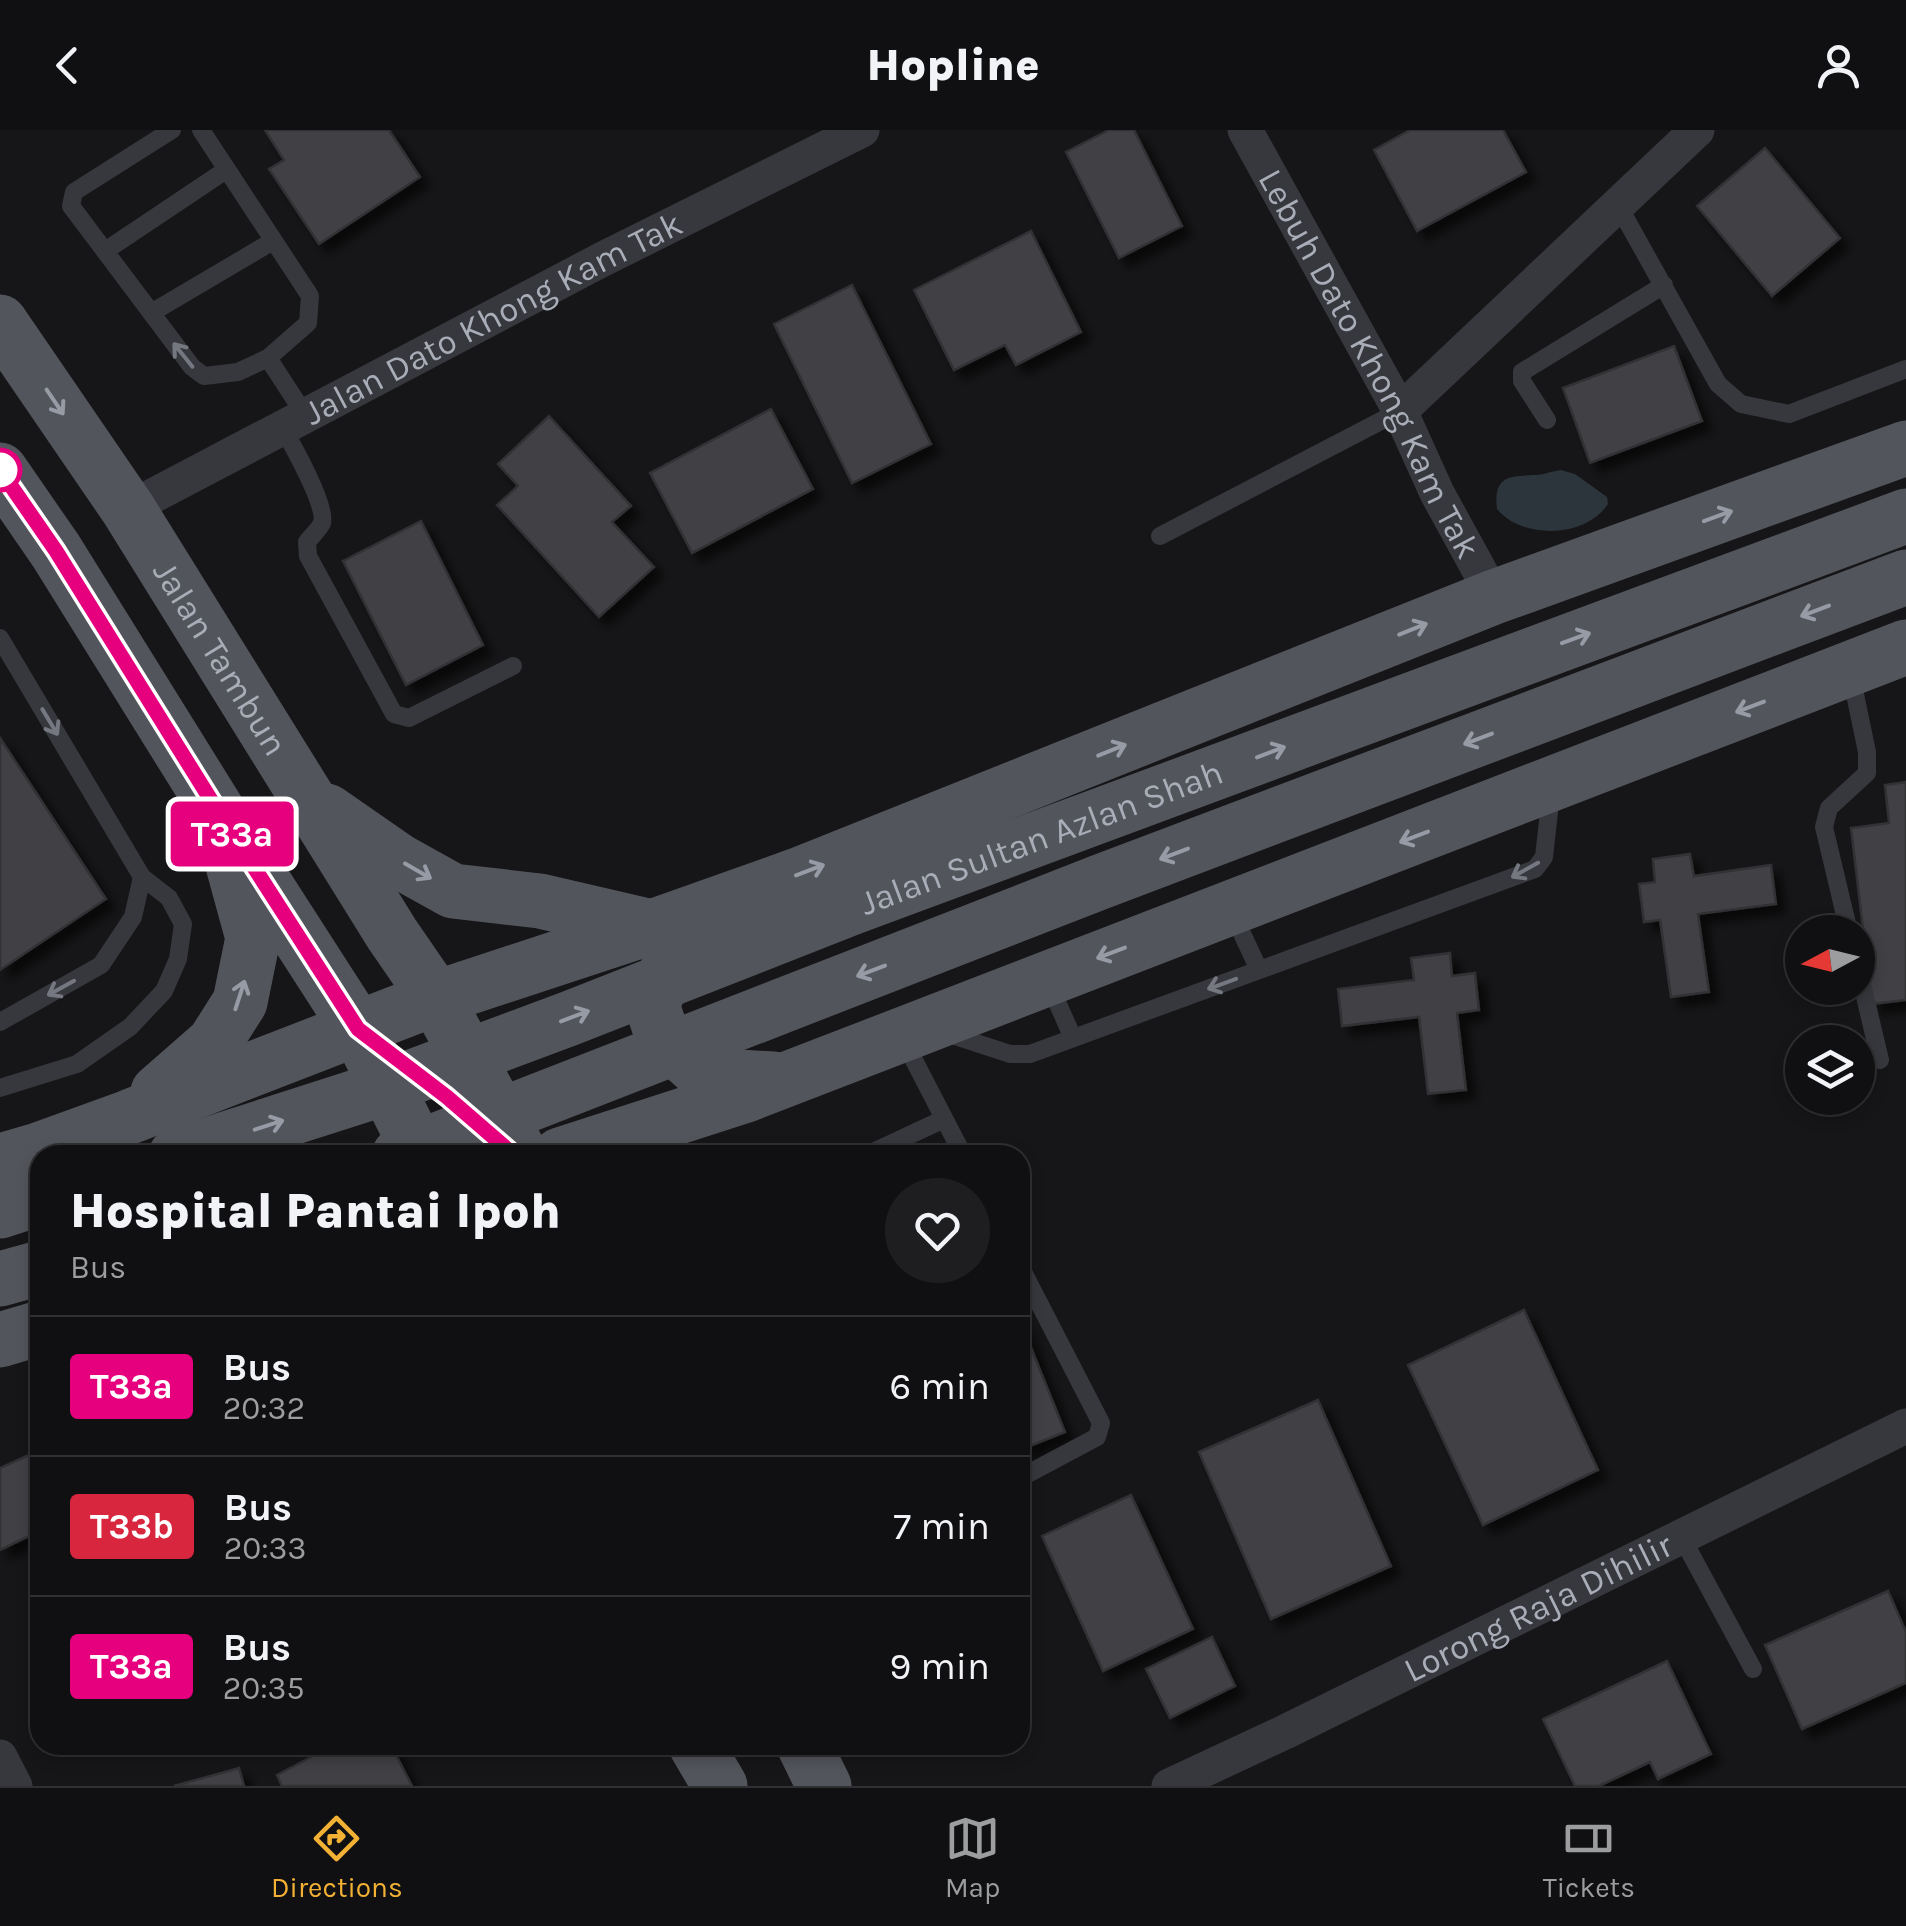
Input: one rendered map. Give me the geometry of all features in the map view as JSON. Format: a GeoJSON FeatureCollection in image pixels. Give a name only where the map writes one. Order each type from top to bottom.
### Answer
{"type":"FeatureCollection","features":[{"type":"Feature","properties":{"kind":"main road","name":"Jalan Tambun"},"geometry":{"type":"LineString","coordinates":[[0,322],[128,509],[392,934],[436,998],[513,1145]]}},
{"type":"Feature","properties":{"kind":"main road"},"geometry":{"type":"LineString","coordinates":[[105,1145],[134,1136],[358,1029],[436,998],[652,927],[835,860],[1494,597],[1906,448]]}},
{"type":"Feature","properties":{"kind":"main road"},"geometry":{"type":"LineString","coordinates":[[0,470],[56,551],[358,1029],[416,1145]]}},
{"type":"Feature","properties":{"kind":"main road","name":"Jalan Sultan Azlan Shah"},"geometry":{"type":"LineString","coordinates":[[207,1145],[368,1094],[851,908],[1906,516]]}},
{"type":"Feature","properties":{"kind":"main road","name":"Jalan Sultan Azlan Shah"},"geometry":{"type":"LineString","coordinates":[[425,1145],[1100,882],[1906,577]]}},
{"type":"Feature","properties":{"kind":"main road"},"geometry":{"type":"LineString","coordinates":[[590,1145],[766,1087],[1906,646]]}},
{"type":"Feature","properties":{"kind":"main road"},"geometry":{"type":"LineString","coordinates":[[308,798],[399,861],[453,891],[540,901],[652,927]]}},
{"type":"Feature","properties":{"kind":"main road"},"geometry":{"type":"LineString","coordinates":[[134,1136],[214,1043],[240,1002],[253,938],[219,813]]}},
{"type":"Feature","properties":{"kind":"main road"},"geometry":{"type":"LineString","coordinates":[[736,897],[675,952],[652,1005],[663,1038],[705,1076],[766,1087]]}},
{"type":"Feature","properties":{"kind":"main road"},"geometry":{"type":"LineString","coordinates":[[436,998],[447,1097],[446,1145]]}},
{"type":"Feature","properties":{"kind":"main road"},"geometry":{"type":"LineString","coordinates":[[358,1029],[506,1145]]}},
{"type":"Feature","properties":{"kind":"main road"},"geometry":{"type":"LineString","coordinates":[[651,1145],[766,1087]]}},
{"type":"Feature","properties":{"kind":"main road"},"geometry":{"type":"LineString","coordinates":[[0,1211],[25,1170]]}},
{"type":"Feature","properties":{"kind":"main road"},"geometry":{"type":"LineString","coordinates":[[0,1279],[30,1271]]}},
{"type":"Feature","properties":{"kind":"main road"},"geometry":{"type":"LineString","coordinates":[[0,1340],[30,1331]]}},
{"type":"Feature","properties":{"kind":"main road"},"geometry":{"type":"LineString","coordinates":[[702,1755],[720,1786]]}},
{"type":"Feature","properties":{"kind":"main road"},"geometry":{"type":"LineString","coordinates":[[727,1755],[742,1786]]}},
{"type":"Feature","properties":{"kind":"main road"},"geometry":{"type":"LineString","coordinates":[[809,1755],[824,1786]]}},
{"type":"Feature","properties":{"kind":"street","name":"Jalan Dato Khong Kam Tak"},"geometry":{"type":"LineString","coordinates":[[128,509],[601,260],[862,130]]}},
{"type":"Feature","properties":{"kind":"street","name":"Lebuh Dato Khong Kam Tak"},"geometry":{"type":"LineString","coordinates":[[1245,130],[1400,411],[1437,493],[1494,597]]}},
{"type":"Feature","properties":{"kind":"street"},"geometry":{"type":"LineString","coordinates":[[1400,411],[1697,130]]}},
{"type":"Feature","properties":{"kind":"street","name":"Lorong Raja Dihilir"},"geometry":{"type":"LineString","coordinates":[[1172,1785],[1906,1426]]}},
{"type":"Feature","properties":{"kind":"street"},"geometry":{"type":"LineString","coordinates":[[0,1757],[14,1786]]}},
{"type":"Feature","properties":{"kind":"lane"},"geometry":{"type":"LineString","coordinates":[[172,130],[74,192],[71,206],[192,366],[204,376],[238,372],[268,358],[308,323],[310,296],[200,130]]}},
{"type":"Feature","properties":{"kind":"lane"},"geometry":{"type":"LineString","coordinates":[[104,251],[226,170]]}},
{"type":"Feature","properties":{"kind":"lane"},"geometry":{"type":"LineString","coordinates":[[1618,204],[1718,384],[1741,404],[1789,414],[1906,369]]}},
{"type":"Feature","properties":{"kind":"lane"},"geometry":{"type":"LineString","coordinates":[[151,313],[273,241]]}},
{"type":"Feature","properties":{"kind":"lane"},"geometry":{"type":"LineString","coordinates":[[1547,420],[1522,380],[1522,372],[1664,285]]}},
{"type":"Feature","properties":{"kind":"lane"},"geometry":{"type":"LineString","coordinates":[[268,358],[294,421],[322,514],[321,525],[307,542],[308,556],[394,714],[409,718],[513,666]]}},
{"type":"Feature","properties":{"kind":"lane"},"geometry":{"type":"LineString","coordinates":[[1160,536],[1400,411]]}},
{"type":"Feature","properties":{"kind":"lane"},"geometry":{"type":"LineString","coordinates":[[0,638],[142,876],[169,898],[183,924],[178,959],[164,991],[130,1027],[76,1064],[0,1088]]}},
{"type":"Feature","properties":{"kind":"lane"},"geometry":{"type":"LineString","coordinates":[[1845,915],[1824,827],[1829,808],[1867,773],[1867,752],[1850,668]]}},
{"type":"Feature","properties":{"kind":"lane"},"geometry":{"type":"LineString","coordinates":[[912,1030],[1010,1054],[1030,1054],[1535,869],[1544,857],[1552,783]]}},
{"type":"Feature","properties":{"kind":"lane"},"geometry":{"type":"LineString","coordinates":[[0,1022],[102,965],[133,917],[142,876]]}},
{"type":"Feature","properties":{"kind":"lane"},"geometry":{"type":"LineString","coordinates":[[1230,908],[1259,970]]}},
{"type":"Feature","properties":{"kind":"lane"},"geometry":{"type":"LineString","coordinates":[[1046,978],[1074,1038]]}},
{"type":"Feature","properties":{"kind":"lane"},"geometry":{"type":"LineString","coordinates":[[1867,1005],[1880,1060]]}},
{"type":"Feature","properties":{"kind":"lane"},"geometry":{"type":"LineString","coordinates":[[912,1030],[944,1119],[958,1145]]}},
{"type":"Feature","properties":{"kind":"lane"},"geometry":{"type":"LineString","coordinates":[[888,1145],[944,1119]]}},
{"type":"Feature","properties":{"kind":"lane"},"geometry":{"type":"LineString","coordinates":[[1030,1285],[1101,1423],[1097,1437],[1030,1473]]}},
{"type":"Feature","properties":{"kind":"lane"},"geometry":{"type":"LineString","coordinates":[[1680,1536],[1753,1669]]}},
{"type":"Feature","properties":{"kind":"shaded area"},"geometry":{"type":"Polygon","coordinates":[[[1561,470],[1575,474],[1607,497],[1608,504],[1598,515],[1570,529],[1537,530],[1508,519],[1497,509],[1503,481],[1561,470]]]}},
{"type":"Feature","properties":{"kind":"building"},"geometry":{"type":"Polygon","coordinates":[[[265,130],[389,130],[420,177],[319,244],[269,169],[284,160],[265,130]]]}},
{"type":"Feature","properties":{"kind":"building"},"geometry":{"type":"Polygon","coordinates":[[[1109,130],[1134,130],[1182,226],[1119,258],[1066,152],[1109,130]]]}},
{"type":"Feature","properties":{"kind":"building"},"geometry":{"type":"Polygon","coordinates":[[[1410,130],[1503,130],[1526,172],[1417,231],[1374,150],[1410,130]]]}},
{"type":"Feature","properties":{"kind":"building"},"geometry":{"type":"Polygon","coordinates":[[[1765,148],[1840,238],[1772,296],[1697,206],[1765,148]]]}},
{"type":"Feature","properties":{"kind":"building"},"geometry":{"type":"Polygon","coordinates":[[[1031,231],[1081,332],[1016,365],[1005,345],[954,370],[914,290],[1031,231]]]}},
{"type":"Feature","properties":{"kind":"building"},"geometry":{"type":"Polygon","coordinates":[[[852,285],[931,444],[852,483],[774,324],[852,285]]]}},
{"type":"Feature","properties":{"kind":"building"},"geometry":{"type":"Polygon","coordinates":[[[1674,346],[1702,421],[1590,463],[1563,388],[1674,346]]]}},
{"type":"Feature","properties":{"kind":"building"},"geometry":{"type":"Polygon","coordinates":[[[771,409],[813,489],[692,553],[650,473],[771,409]]]}},
{"type":"Feature","properties":{"kind":"building"},"geometry":{"type":"Polygon","coordinates":[[[549,416],[631,506],[612,522],[654,567],[599,617],[497,505],[518,486],[498,464],[549,416]]]}},
{"type":"Feature","properties":{"kind":"building"},"geometry":{"type":"Polygon","coordinates":[[[421,521],[483,645],[406,685],[343,561],[421,521]]]}},
{"type":"Feature","properties":{"kind":"building"},"geometry":{"type":"Polygon","coordinates":[[[0,738],[106,899],[0,970],[0,738]]]}},
{"type":"Feature","properties":{"kind":"building"},"geometry":{"type":"Polygon","coordinates":[[[1906,782],[1906,1000],[1875,1004],[1875,915],[1861,915],[1851,828],[1889,823],[1885,785],[1906,782]]]}},
{"type":"Feature","properties":{"kind":"building"},"geometry":{"type":"Polygon","coordinates":[[[1690,854],[1694,876],[1771,865],[1776,904],[1698,914],[1709,992],[1671,997],[1660,920],[1644,922],[1639,884],[1655,882],[1653,859],[1690,854]]]}},
{"type":"Feature","properties":{"kind":"building"},"geometry":{"type":"Polygon","coordinates":[[[1450,953],[1452,976],[1475,973],[1479,1010],[1457,1013],[1466,1090],[1428,1094],[1419,1017],[1342,1026],[1338,989],[1414,980],[1411,958],[1450,953]]]}},
{"type":"Feature","properties":{"kind":"building"},"geometry":{"type":"Polygon","coordinates":[[[1524,1310],[1598,1470],[1483,1525],[1408,1365],[1524,1310]]]}},
{"type":"Feature","properties":{"kind":"building"},"geometry":{"type":"Polygon","coordinates":[[[1030,1345],[1065,1432],[1030,1446],[1030,1345]]]}},
{"type":"Feature","properties":{"kind":"building"},"geometry":{"type":"Polygon","coordinates":[[[1318,1400],[1391,1566],[1271,1619],[1199,1452],[1318,1400]]]}},
{"type":"Feature","properties":{"kind":"building"},"geometry":{"type":"Polygon","coordinates":[[[30,1454],[30,1536],[0,1550],[0,1468],[30,1454]]]}},
{"type":"Feature","properties":{"kind":"building"},"geometry":{"type":"Polygon","coordinates":[[[1131,1495],[1193,1629],[1103,1671],[1042,1536],[1131,1495]]]}},
{"type":"Feature","properties":{"kind":"building"},"geometry":{"type":"Polygon","coordinates":[[[1888,1591],[1906,1632],[1906,1683],[1802,1729],[1765,1645],[1888,1591]]]}},
{"type":"Feature","properties":{"kind":"building"},"geometry":{"type":"Polygon","coordinates":[[[1212,1637],[1235,1686],[1170,1718],[1146,1669],[1212,1637]]]}},
{"type":"Feature","properties":{"kind":"building"},"geometry":{"type":"Polygon","coordinates":[[[1667,1661],[1711,1754],[1658,1779],[1650,1762],[1599,1786],[1575,1786],[1543,1719],[1667,1661]]]}},
{"type":"Feature","properties":{"kind":"building"},"geometry":{"type":"Polygon","coordinates":[[[315,1755],[396,1755],[412,1786],[282,1786],[277,1775],[315,1755]]]}},
{"type":"Feature","properties":{"kind":"building"},"geometry":{"type":"Polygon","coordinates":[[[239,1768],[244,1786],[174,1786],[239,1768]]]}},
{"type":"Feature","properties":{"kind":"bus line","name":"T33a"},"geometry":{"type":"LineString","coordinates":[[0,470],[56,551],[358,1029],[502,1145]]}}]}
